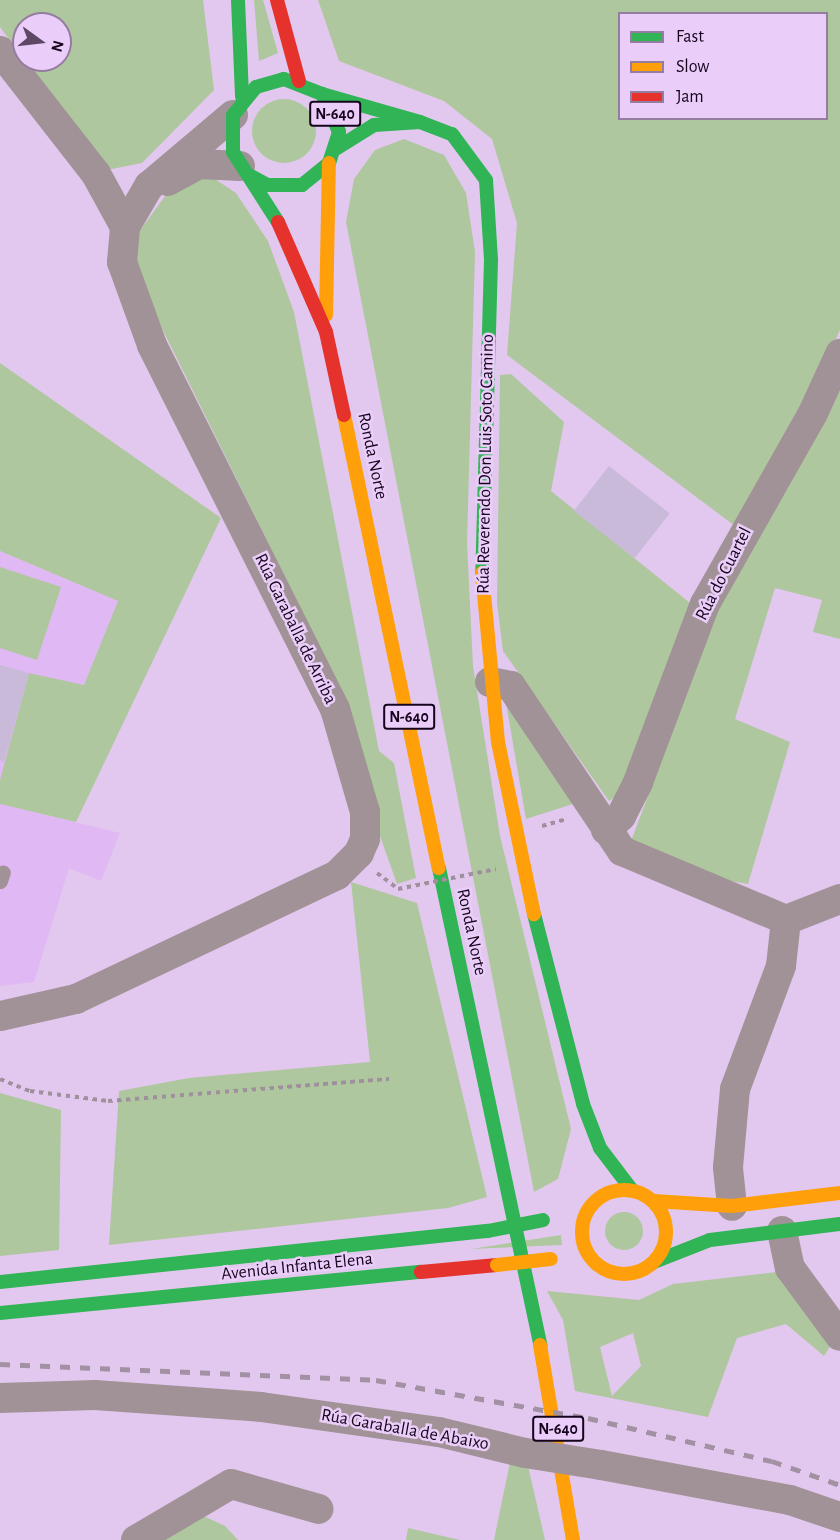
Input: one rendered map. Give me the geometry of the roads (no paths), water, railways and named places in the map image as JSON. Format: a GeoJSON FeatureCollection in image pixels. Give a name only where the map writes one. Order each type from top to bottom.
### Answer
{"type":"FeatureCollection","features":[{"type":"Feature","properties":{"kind":"main road","name":"N-640"},"geometry":{"type":"LineString","coordinates":[[238,0],[238,106]]}},
{"type":"Feature","properties":{"kind":"main road","name":"N-640"},"geometry":{"type":"LineString","coordinates":[[277,0],[299,81]]}},
{"type":"Feature","properties":{"kind":"main road","name":"N-640"},"geometry":{"type":"LineString","coordinates":[[238,106],[269,81],[299,81],[322,94]]}},
{"type":"Feature","properties":{"kind":"main road","name":"Ronda Norte"},"geometry":{"type":"LineString","coordinates":[[322,94],[336,116],[337,148],[330,163],[326,332]]}},
{"type":"Feature","properties":{"kind":"main road","name":"Rúa Reverendo Don Luis Soto Camino"},"geometry":{"type":"LineString","coordinates":[[322,94],[420,122],[464,145],[486,180],[491,210],[481,523],[490,682],[521,862],[591,1131]]}},
{"type":"Feature","properties":{"kind":"main road","name":"Ronda Norte"},"geometry":{"type":"LineString","coordinates":[[238,106],[230,132],[246,171],[282,229],[326,332],[535,1319],[573,1540]]}},
{"type":"Feature","properties":{"kind":"main road"},"geometry":{"type":"LineString","coordinates":[[337,148],[374,125],[420,122]]}},
{"type":"Feature","properties":{"kind":"main road","name":"Ronda Norte"},"geometry":{"type":"LineString","coordinates":[[246,171],[267,185],[302,185],[330,163]]}},
{"type":"Feature","properties":{"kind":"main road"},"geometry":{"type":"LineString","coordinates":[[591,1131],[592,1161]]}},
{"type":"Feature","properties":{"kind":"main road"},"geometry":{"type":"LineString","coordinates":[[591,1131],[632,1190],[654,1201],[732,1206],[840,1193]]}},
{"type":"Feature","properties":{"kind":"main road"},"geometry":{"type":"LineString","coordinates":[[592,1185],[583,1245],[597,1266],[628,1274],[710,1240],[840,1224]]}},
{"type":"Feature","properties":{"kind":"main road"},"geometry":{"type":"LineString","coordinates":[[590,1205],[632,1190]]}},
{"type":"Feature","properties":{"kind":"main road"},"geometry":{"type":"LineString","coordinates":[[654,1201],[666,1236],[654,1262]]}},
{"type":"Feature","properties":{"kind":"main road","name":"Avenida Infanta Elena"},"geometry":{"type":"LineString","coordinates":[[0,1282],[488,1231],[567,1215],[590,1205]]}},
{"type":"Feature","properties":{"kind":"main road","name":"Avenida Infanta Elena"},"geometry":{"type":"LineString","coordinates":[[0,1313],[551,1259],[597,1266]]}},
{"type":"Feature","properties":{"kind":"street"},"geometry":{"type":"LineString","coordinates":[[0,51],[96,174],[125,226]]}},
{"type":"Feature","properties":{"kind":"street","name":"Rúa Garaballa de Arriba"},"geometry":{"type":"LineString","coordinates":[[0,1016],[76,999],[337,875],[365,838],[365,812],[335,709],[152,345],[122,262],[125,226],[149,186],[238,106]]}},
{"type":"Feature","properties":{"kind":"street"},"geometry":{"type":"LineString","coordinates":[[96,174],[128,186],[149,186],[199,164],[246,171]]}},
{"type":"Feature","properties":{"kind":"street","name":"Rúa do Cuartel"},"geometry":{"type":"LineString","coordinates":[[600,821],[621,816],[638,782],[705,604],[813,413],[840,354]]}},
{"type":"Feature","properties":{"kind":"street"},"geometry":{"type":"LineString","coordinates":[[490,682],[511,686],[622,851],[653,868],[759,905],[786,920]]}},
{"type":"Feature","properties":{"kind":"street"},"geometry":{"type":"LineString","coordinates":[[786,920],[840,899]]}},
{"type":"Feature","properties":{"kind":"street"},"geometry":{"type":"LineString","coordinates":[[732,1206],[728,1168],[735,1089],[781,966],[786,920]]}},
{"type":"Feature","properties":{"kind":"street"},"geometry":{"type":"LineString","coordinates":[[782,1231],[790,1268],[840,1336]]}},
{"type":"Feature","properties":{"kind":"street","name":"Rúa Garaballa de Abaixo"},"geometry":{"type":"LineString","coordinates":[[0,1398],[95,1395],[261,1407],[439,1432],[525,1453],[790,1500],[840,1516]]}},
{"type":"Feature","properties":{"kind":"street"},"geometry":{"type":"LineString","coordinates":[[136,1540],[231,1484],[319,1509]]}},
{"type":"Feature","properties":{"kind":"railway"},"geometry":{"type":"LineString","coordinates":[[0,1364],[376,1380],[588,1418],[772,1461],[840,1485]]}}]}
